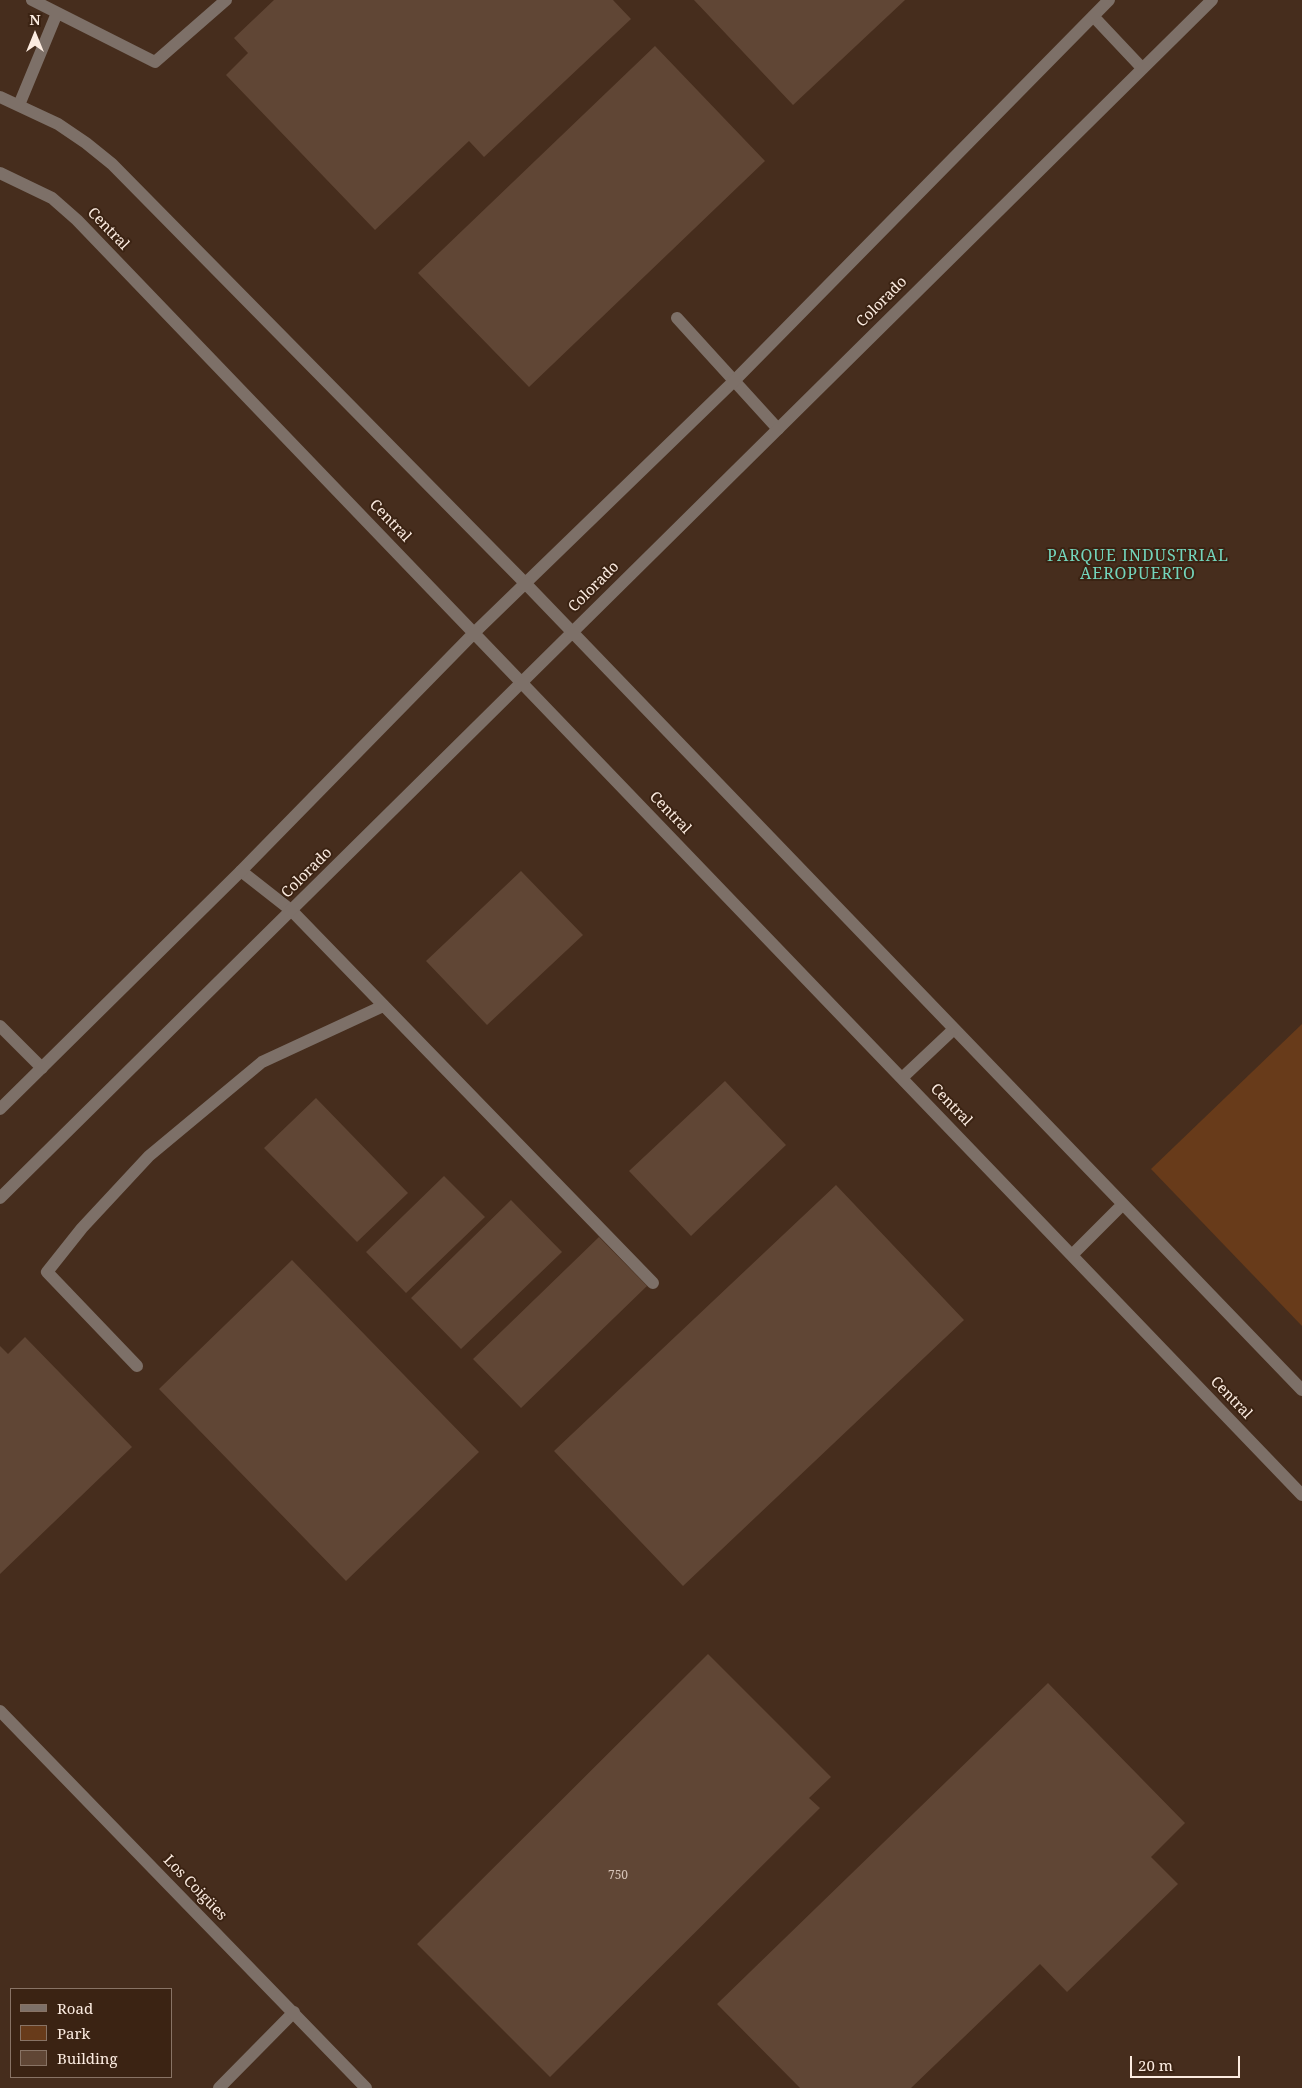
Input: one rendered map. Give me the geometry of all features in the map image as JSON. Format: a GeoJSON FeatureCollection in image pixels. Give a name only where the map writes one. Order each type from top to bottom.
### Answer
{"type":"FeatureCollection","features":[{"type":"Feature","properties":{"kind":"street"},"geometry":{"type":"LineString","coordinates":[[32,0],[155,62],[226,0]]}},
{"type":"Feature","properties":{"kind":"street"},"geometry":{"type":"LineString","coordinates":[[0,1109],[241,871],[475,632],[734,381],[1109,0]]}},
{"type":"Feature","properties":{"kind":"street","name":"Colorado"},"geometry":{"type":"LineString","coordinates":[[0,1198],[1212,0]]}},
{"type":"Feature","properties":{"kind":"street"},"geometry":{"type":"LineString","coordinates":[[19,105],[57,13]]}},
{"type":"Feature","properties":{"kind":"street"},"geometry":{"type":"LineString","coordinates":[[1093,16],[1142,68]]}},
{"type":"Feature","properties":{"kind":"street"},"geometry":{"type":"LineString","coordinates":[[0,97],[58,124],[112,164],[525,583],[1302,1390]]}},
{"type":"Feature","properties":{"kind":"street","name":"Central"},"geometry":{"type":"LineString","coordinates":[[0,173],[52,198],[77,220],[475,632],[1302,1495]]}},
{"type":"Feature","properties":{"kind":"street"},"geometry":{"type":"LineString","coordinates":[[677,318],[778,429]]}},
{"type":"Feature","properties":{"kind":"street"},"geometry":{"type":"LineString","coordinates":[[241,871],[292,911],[653,1283]]}},
{"type":"Feature","properties":{"kind":"street"},"geometry":{"type":"LineString","coordinates":[[137,1366],[47,1272],[82,1228],[149,1156],[262,1062],[383,1006]]}},
{"type":"Feature","properties":{"kind":"street"},"geometry":{"type":"LineString","coordinates":[[0,1026],[42,1068]]}},
{"type":"Feature","properties":{"kind":"street"},"geometry":{"type":"LineString","coordinates":[[902,1078],[954,1029]]}},
{"type":"Feature","properties":{"kind":"street"},"geometry":{"type":"LineString","coordinates":[[1072,1255],[1123,1204]]}},
{"type":"Feature","properties":{"kind":"street","name":"Los Coigües"},"geometry":{"type":"LineString","coordinates":[[0,1711],[366,2088]]}},
{"type":"Feature","properties":{"kind":"street"},"geometry":{"type":"LineString","coordinates":[[219,2088],[294,2012]]}},
{"type":"Feature","properties":{"kind":"green space"},"geometry":{"type":"Polygon","coordinates":[[[1302,1024],[1302,1326],[1151,1169],[1302,1024]]]}},
{"type":"Feature","properties":{"kind":"building"},"geometry":{"type":"Polygon","coordinates":[[[274,0],[613,0],[631,19],[484,157],[469,141],[375,230],[226,75],[248,53],[234,38],[274,0]]]}},
{"type":"Feature","properties":{"kind":"building"},"geometry":{"type":"Polygon","coordinates":[[[694,0],[905,0],[793,105],[694,0]]]}},
{"type":"Feature","properties":{"kind":"building"},"geometry":{"type":"Polygon","coordinates":[[[655,46],[765,161],[529,387],[418,273],[655,46]]]}},
{"type":"Feature","properties":{"kind":"building"},"geometry":{"type":"Polygon","coordinates":[[[521,871],[583,935],[487,1025],[426,961],[521,871]]]}},
{"type":"Feature","properties":{"kind":"building"},"geometry":{"type":"Polygon","coordinates":[[[725,1081],[786,1145],[691,1236],[629,1171],[725,1081]]]}},
{"type":"Feature","properties":{"kind":"building"},"geometry":{"type":"Polygon","coordinates":[[[316,1098],[408,1193],[357,1242],[264,1148],[316,1098]]]}},
{"type":"Feature","properties":{"kind":"building"},"geometry":{"type":"Polygon","coordinates":[[[444,1176],[485,1217],[406,1293],[366,1252],[444,1176]]]}},
{"type":"Feature","properties":{"kind":"building"},"geometry":{"type":"Polygon","coordinates":[[[836,1185],[964,1320],[683,1586],[554,1451],[836,1185]]]}},
{"type":"Feature","properties":{"kind":"building"},"geometry":{"type":"Polygon","coordinates":[[[511,1200],[562,1252],[461,1349],[411,1298],[511,1200]]]}},
{"type":"Feature","properties":{"kind":"building"},"geometry":{"type":"Polygon","coordinates":[[[599,1237],[647,1286],[521,1408],[473,1359],[599,1237]]]}},
{"type":"Feature","properties":{"kind":"building"},"geometry":{"type":"Polygon","coordinates":[[[292,1260],[479,1452],[346,1581],[159,1389],[292,1260]]]}},
{"type":"Feature","properties":{"kind":"building"},"geometry":{"type":"Polygon","coordinates":[[[25,1337],[132,1447],[0,1574],[0,1346],[8,1354],[25,1337]]]}},
{"type":"Feature","properties":{"kind":"building"},"geometry":{"type":"Polygon","coordinates":[[[708,1654],[831,1777],[809,1798],[820,1808],[550,2077],[417,1944],[708,1654]]]}},
{"type":"Feature","properties":{"kind":"building"},"geometry":{"type":"Polygon","coordinates":[[[1048,1683],[1185,1823],[1151,1857],[1178,1884],[1067,1992],[1040,1964],[911,2088],[800,2088],[717,2004],[1048,1683]]]}},
{"type":"Feature","properties":{"kind":"district","name":"PARQUE INDUSTRIAL AEROPUERTO"},"geometry":{"type":"Point","coordinates":[1138,565]}}]}
